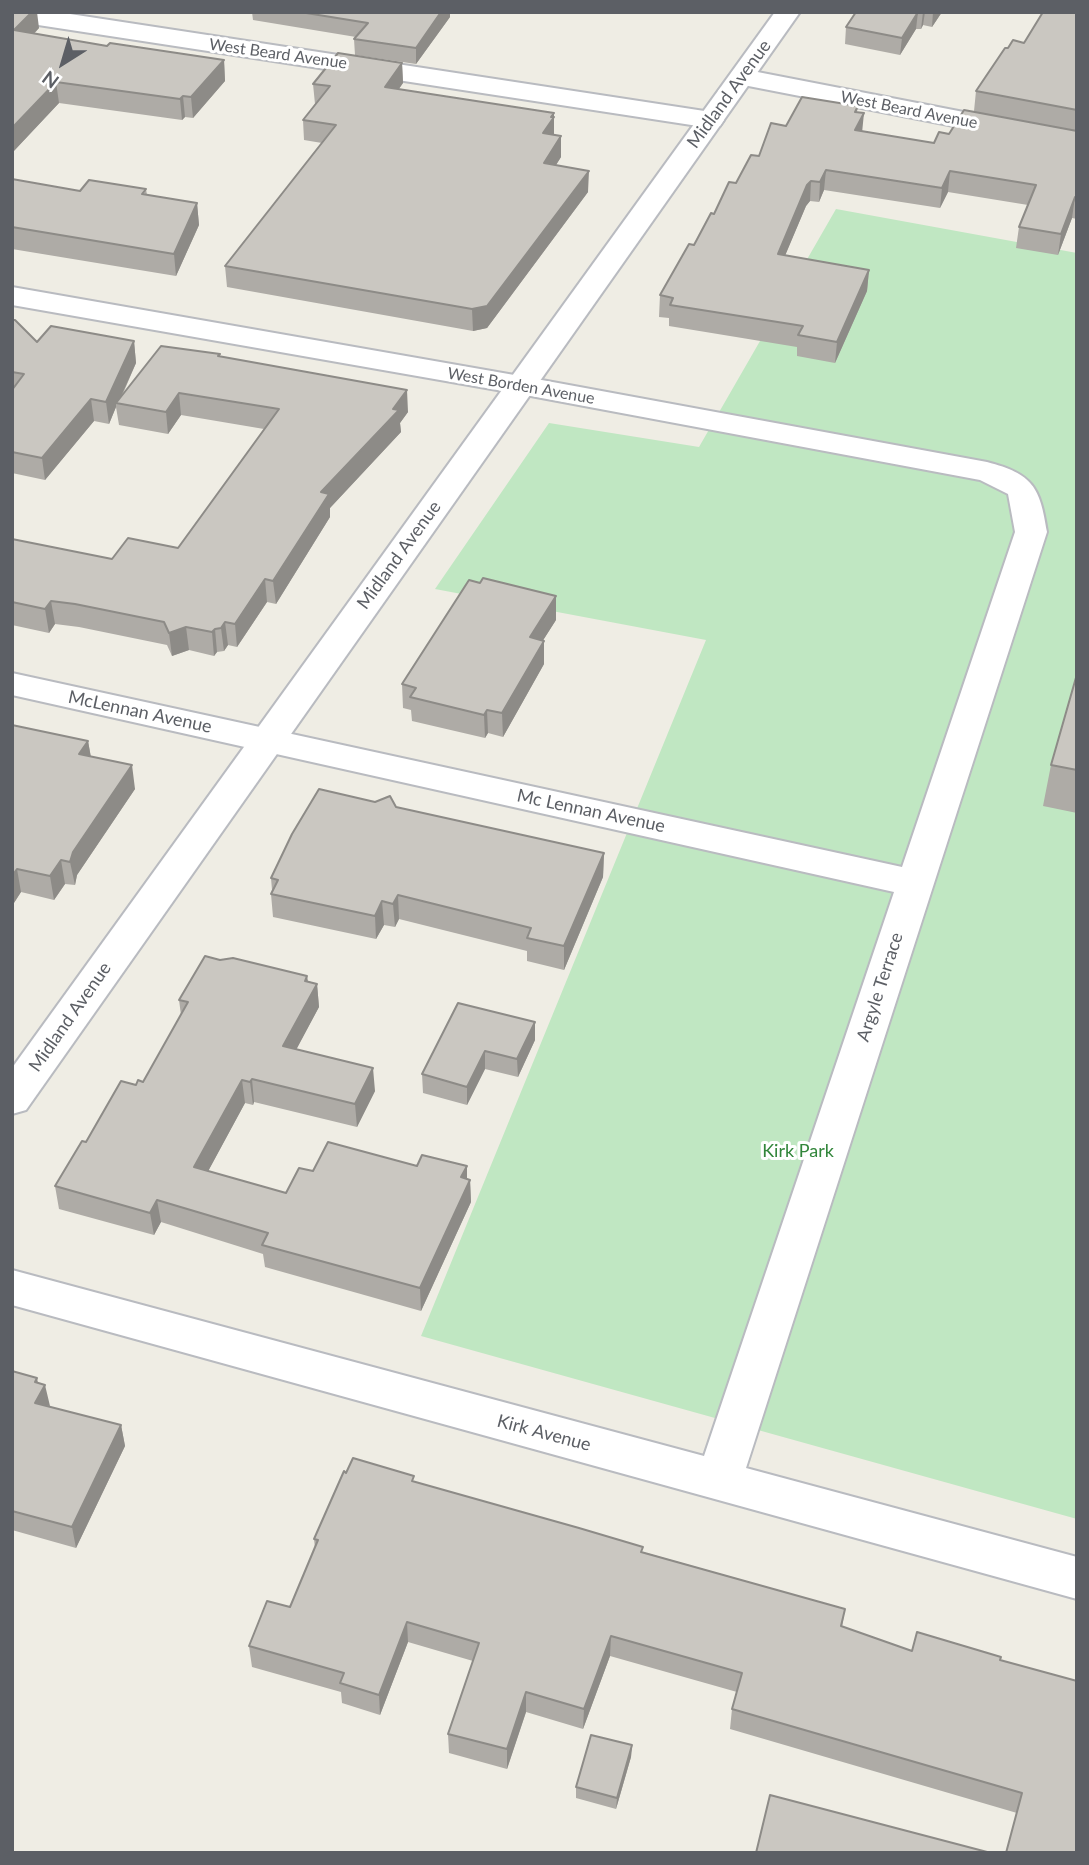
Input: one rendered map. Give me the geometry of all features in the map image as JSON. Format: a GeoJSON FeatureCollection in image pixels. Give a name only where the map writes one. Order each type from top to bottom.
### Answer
{"type":"FeatureCollection","features":[{"type":"Feature","properties":{"kind":"street"},"geometry":{"type":"LineString","coordinates":[[162,37],[186,12]]}},
{"type":"Feature","properties":{"kind":"street","name":"Midland Avenue"},"geometry":{"type":"LineString","coordinates":[[12,1099],[788,12]]}},
{"type":"Feature","properties":{"kind":"street","name":"West Beard Avenue"},"geometry":{"type":"LineString","coordinates":[[12,13],[711,120]]}},
{"type":"Feature","properties":{"kind":"street","name":"West Beard Avenue"},"geometry":{"type":"LineString","coordinates":[[742,77],[1077,142]]}},
{"type":"Feature","properties":{"kind":"street","name":"West Borden Avenue"},"geometry":{"type":"LineString","coordinates":[[12,296],[520,385],[987,472],[1016,482],[1024,491]]}},
{"type":"Feature","properties":{"kind":"street","name":"Argyle Terrace"},"geometry":{"type":"LineString","coordinates":[[719,1480],[1031,532],[1024,491]]}},
{"type":"Feature","properties":{"kind":"street","name":"McLennan Avenue"},"geometry":{"type":"LineString","coordinates":[[12,684],[267,740]]}},
{"type":"Feature","properties":{"kind":"street","name":"Mc Lennan Avenue"},"geometry":{"type":"LineString","coordinates":[[267,740],[914,883]]}},
{"type":"Feature","properties":{"kind":"street","name":"Kirk Avenue"},"geometry":{"type":"LineString","coordinates":[[12,1287],[1077,1578]]}},
{"type":"Feature","properties":{"kind":"green space","name":"Kirk Park"},"geometry":{"type":"Polygon","coordinates":[[[836,209],[1077,253],[1077,1519],[421,1336],[706,640],[435,589],[549,423],[699,447],[836,209]]]}},
{"type":"Feature","properties":{"kind":"building"},"geometry":{"type":"Polygon","coordinates":[[[12,12],[32,12],[14,30],[107,46],[110,43],[224,60],[191,97],[183,96],[180,99],[56,82],[12,128],[12,12]]]}},
{"type":"Feature","properties":{"kind":"building"},"geometry":{"type":"Polygon","coordinates":[[[300,12],[441,12],[416,48],[354,39],[368,23],[300,12]]]}},
{"type":"Feature","properties":{"kind":"building"},"geometry":{"type":"Polygon","coordinates":[[[856,12],[918,12],[902,38],[846,27],[856,12]]]}},
{"type":"Feature","properties":{"kind":"building"},"geometry":{"type":"Polygon","coordinates":[[[1043,12],[1077,12],[1077,110],[976,91],[1005,48],[1008,48],[1013,40],[1024,43],[1043,12]]]}},
{"type":"Feature","properties":{"kind":"building"},"geometry":{"type":"Polygon","coordinates":[[[338,53],[402,63],[385,87],[554,113],[543,133],[561,136],[544,163],[589,171],[487,306],[472,309],[225,266],[336,125],[303,120],[330,86],[313,84],[338,53]]]}},
{"type":"Feature","properties":{"kind":"building"},"geometry":{"type":"Polygon","coordinates":[[[802,97],[858,106],[855,112],[864,113],[855,130],[934,143],[939,132],[949,134],[964,110],[1077,131],[1077,198],[1075,197],[1061,234],[1019,227],[1036,185],[950,171],[942,188],[826,170],[820,182],[811,181],[807,185],[778,254],[869,270],[837,342],[798,335],[803,326],[670,305],[673,298],[660,295],[689,244],[694,245],[711,213],[714,214],[729,182],[736,183],[751,155],[759,156],[771,123],[786,126],[802,97]]]}},
{"type":"Feature","properties":{"kind":"building"},"geometry":{"type":"Polygon","coordinates":[[[12,179],[80,191],[89,180],[146,189],[142,194],[197,203],[174,254],[12,227],[12,179]]]}},
{"type":"Feature","properties":{"kind":"building"},"geometry":{"type":"Polygon","coordinates":[[[12,320],[37,342],[51,326],[134,341],[106,402],[91,399],[42,458],[12,452],[12,390],[24,374],[12,372],[12,320]]]}},
{"type":"Feature","properties":{"kind":"building"},"geometry":{"type":"Polygon","coordinates":[[[161,346],[220,354],[218,356],[407,390],[393,409],[399,410],[321,492],[329,494],[273,581],[265,579],[235,624],[225,622],[221,628],[212,632],[186,627],[169,633],[164,622],[75,604],[51,601],[45,609],[12,602],[12,539],[112,559],[128,538],[178,548],[279,409],[179,393],[166,412],[116,403],[161,346]]]}},
{"type":"Feature","properties":{"kind":"building"},"geometry":{"type":"Polygon","coordinates":[[[483,578],[556,596],[530,637],[544,641],[502,713],[487,710],[484,715],[410,697],[416,688],[402,684],[469,580],[480,583],[483,578]]]}},
{"type":"Feature","properties":{"kind":"building"},"geometry":{"type":"Polygon","coordinates":[[[1077,674],[1077,770],[1051,765],[1077,674]]]}},
{"type":"Feature","properties":{"kind":"building"},"geometry":{"type":"Polygon","coordinates":[[[12,725],[88,741],[79,754],[132,765],[73,852],[70,862],[61,860],[50,876],[17,869],[12,876],[12,725]]]}},
{"type":"Feature","properties":{"kind":"building"},"geometry":{"type":"Polygon","coordinates":[[[319,789],[375,802],[390,796],[396,807],[604,853],[564,946],[527,938],[531,928],[398,895],[393,904],[382,901],[375,916],[271,894],[278,880],[271,878],[292,834],[319,789]]]}},
{"type":"Feature","properties":{"kind":"building"},"geometry":{"type":"Polygon","coordinates":[[[205,956],[220,960],[233,958],[307,976],[305,981],[317,984],[283,1046],[373,1068],[355,1104],[252,1079],[250,1082],[242,1080],[194,1167],[286,1193],[299,1168],[313,1171],[328,1142],[417,1166],[422,1155],[467,1166],[461,1177],[470,1180],[420,1288],[262,1245],[268,1233],[157,1200],[150,1213],[55,1186],[82,1141],[86,1142],[121,1081],[136,1085],[138,1080],[143,1082],[188,1002],[179,1000],[205,956]]]}},
{"type":"Feature","properties":{"kind":"building"},"geometry":{"type":"Polygon","coordinates":[[[458,1003],[535,1022],[517,1059],[485,1051],[467,1087],[422,1074],[458,1003]]]}},
{"type":"Feature","properties":{"kind":"building"},"geometry":{"type":"Polygon","coordinates":[[[12,1371],[37,1378],[35,1382],[45,1385],[35,1403],[121,1425],[72,1527],[12,1511],[12,1371]]]}},
{"type":"Feature","properties":{"kind":"building"},"geometry":{"type":"Polygon","coordinates":[[[353,1458],[414,1476],[412,1481],[643,1547],[641,1552],[845,1609],[841,1626],[912,1651],[917,1632],[1001,1657],[1000,1660],[1077,1681],[1077,1853],[1006,1853],[1022,1793],[732,1709],[742,1673],[611,1636],[584,1709],[526,1692],[507,1749],[448,1734],[479,1643],[407,1622],[379,1695],[340,1683],[344,1673],[249,1646],[267,1601],[290,1607],[318,1540],[314,1539],[344,1471],[346,1473],[353,1458]]]}},
{"type":"Feature","properties":{"kind":"building"},"geometry":{"type":"Polygon","coordinates":[[[591,1735],[632,1745],[617,1798],[576,1787],[591,1735]]]}},
{"type":"Feature","properties":{"kind":"building"},"geometry":{"type":"Polygon","coordinates":[[[770,1795],[991,1853],[756,1853],[770,1795]]]}}]}
